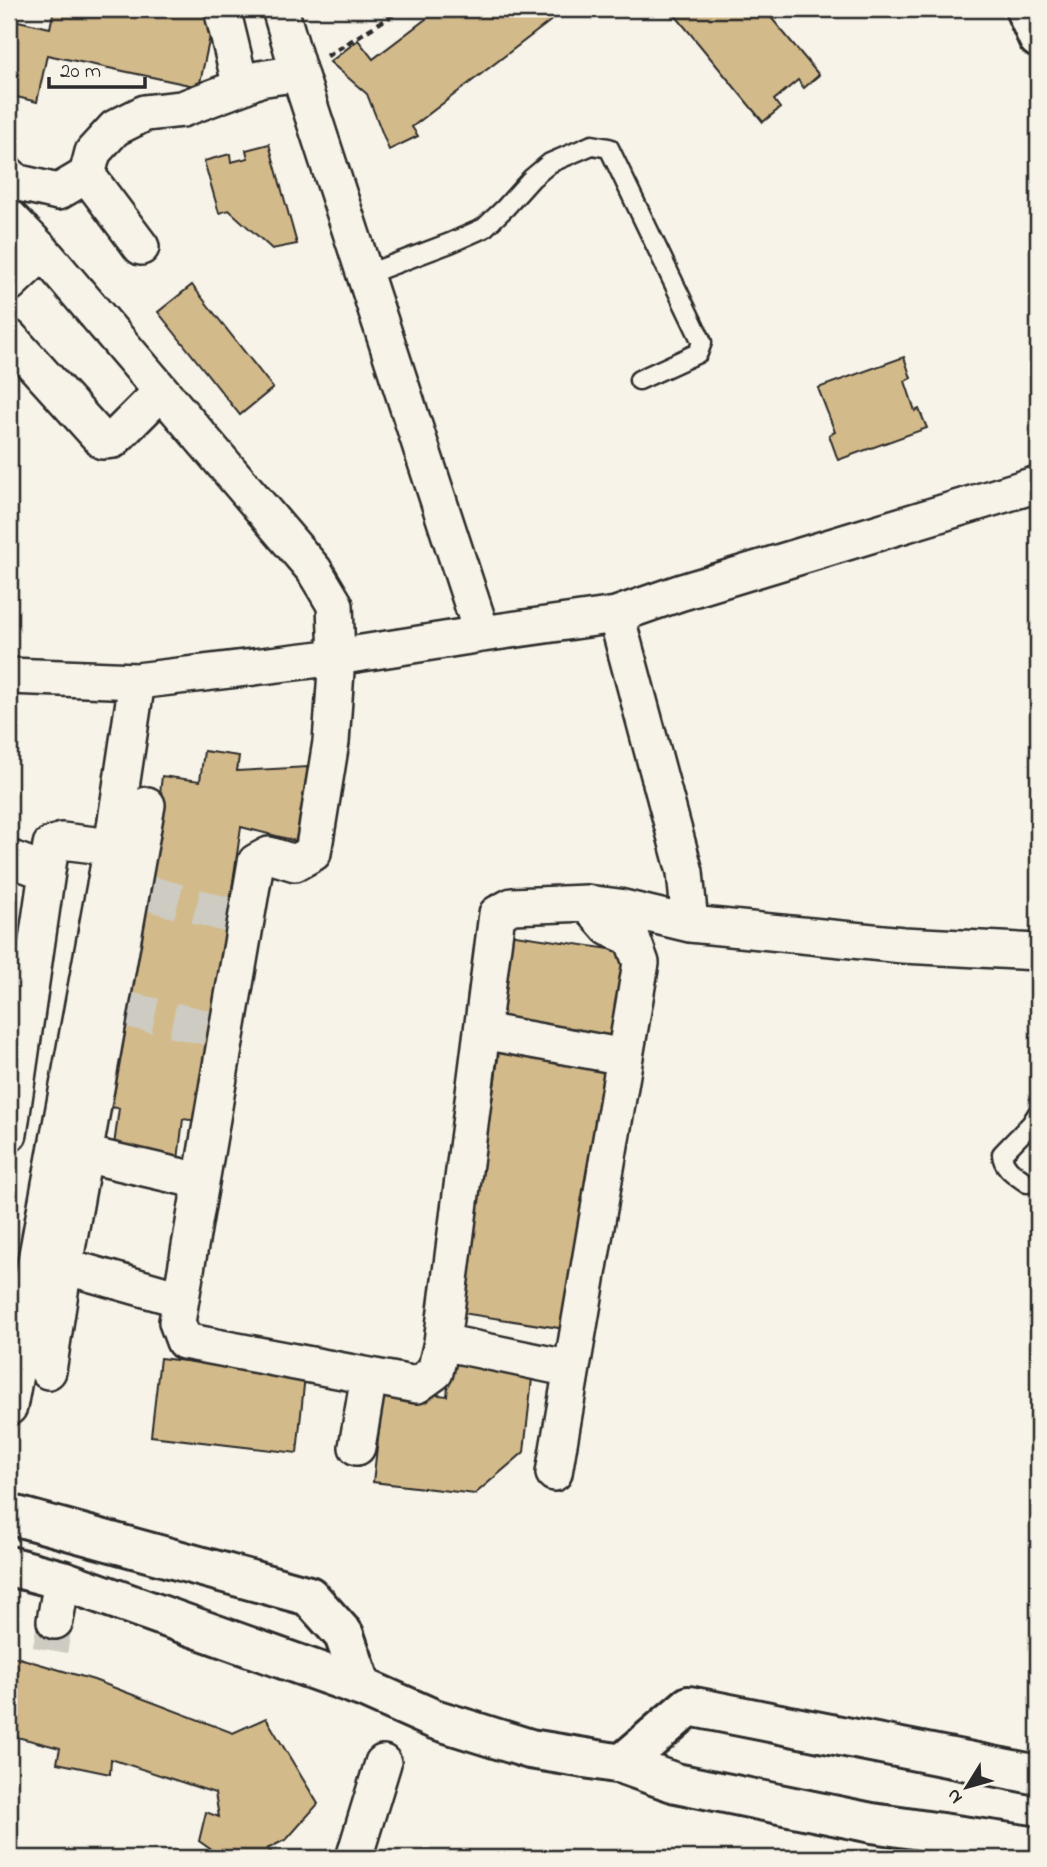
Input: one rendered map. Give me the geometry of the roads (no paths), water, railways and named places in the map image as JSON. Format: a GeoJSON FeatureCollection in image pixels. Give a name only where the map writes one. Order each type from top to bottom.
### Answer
{"type":"FeatureCollection","features":[{"type":"Feature","properties":{"kind":"street"},"geometry":{"type":"LineString","coordinates":[[222,9],[240,87]]}},
{"type":"Feature","properties":{"kind":"street"},"geometry":{"type":"LineString","coordinates":[[280,9],[482,634]]}},
{"type":"Feature","properties":{"kind":"street"},"geometry":{"type":"LineString","coordinates":[[1025,9],[1038,38]]}},
{"type":"Feature","properties":{"kind":"street"},"geometry":{"type":"LineString","coordinates":[[9,175],[15,182],[58,192],[87,176],[93,152],[115,128],[145,113],[182,109],[259,79],[299,73]]}},
{"type":"Feature","properties":{"kind":"street"},"geometry":{"type":"LineString","coordinates":[[87,176],[141,247]]}},
{"type":"Feature","properties":{"kind":"street"},"geometry":{"type":"LineString","coordinates":[[9,217],[43,252],[314,570],[335,605],[337,657],[331,742],[313,853],[295,863],[269,855],[256,862],[240,918],[180,1299],[177,1322],[184,1341],[417,1385],[435,1372],[442,1342],[497,914],[512,906],[587,903],[619,907],[690,924],[903,944],[1038,952]]}},
{"type":"Feature","properties":{"kind":"street"},"geometry":{"type":"LineString","coordinates":[[9,284],[43,252]]}},
{"type":"Feature","properties":{"kind":"street"},"geometry":{"type":"LineString","coordinates":[[9,337],[103,441],[113,440],[161,392]]}},
{"type":"Feature","properties":{"kind":"street"},"geometry":{"type":"LineString","coordinates":[[9,676],[137,681],[337,657],[616,615],[679,593],[1038,484]]}},
{"type":"Feature","properties":{"kind":"street"},"geometry":{"type":"LineString","coordinates":[[616,615],[685,872],[690,924]]}},
{"type":"Feature","properties":{"kind":"street"},"geometry":{"type":"LineString","coordinates":[[9,1406],[112,847],[137,681]]}},
{"type":"Feature","properties":{"kind":"street"},"geometry":{"type":"LineString","coordinates":[[48,1371],[84,1154],[139,890],[147,805]]}},
{"type":"Feature","properties":{"kind":"street"},"geometry":{"type":"LineString","coordinates":[[9,1134],[51,845],[62,841],[112,847]]}},
{"type":"Feature","properties":{"kind":"street"},"geometry":{"type":"LineString","coordinates":[[9,858],[47,872]]}},
{"type":"Feature","properties":{"kind":"street"},"geometry":{"type":"LineString","coordinates":[[554,1473],[641,963],[632,938],[609,928],[587,903]]}},
{"type":"Feature","properties":{"kind":"street"},"geometry":{"type":"LineString","coordinates":[[482,1031],[625,1057]]}},
{"type":"Feature","properties":{"kind":"street"},"geometry":{"type":"LineString","coordinates":[[84,1154],[200,1181]]}},
{"type":"Feature","properties":{"kind":"street"},"geometry":{"type":"LineString","coordinates":[[64,1266],[180,1299]]}},
{"type":"Feature","properties":{"kind":"street"},"geometry":{"type":"LineString","coordinates":[[442,1342],[571,1369]]}},
{"type":"Feature","properties":{"kind":"street"},"geometry":{"type":"LineString","coordinates":[[357,1447],[369,1376]]}},
{"type":"Feature","properties":{"kind":"street"},"geometry":{"type":"LineString","coordinates":[[9,1514],[309,1596],[344,1635],[362,1687]]}},
{"type":"Feature","properties":{"kind":"street"},"geometry":{"type":"LineString","coordinates":[[9,1566],[62,1580],[362,1687],[434,1719],[530,1749],[622,1763],[676,1783],[885,1825],[1038,1847]]}},
{"type":"Feature","properties":{"kind":"street"},"geometry":{"type":"LineString","coordinates":[[55,1621],[62,1580]]}},
{"type":"Feature","properties":{"kind":"street"},"geometry":{"type":"LineString","coordinates":[[622,1763],[688,1706],[1038,1775]]}},
{"type":"Feature","properties":{"kind":"street"},"geometry":{"type":"LineString","coordinates":[[354,1858],[383,1763]]}},
{"type":"Feature","properties":{"kind":"lane"},"geometry":{"type":"LineString","coordinates":[[365,275],[484,228],[550,163],[592,145],[609,148],[702,342],[698,353],[639,380]]}},
{"type":"Feature","properties":{"kind":"lane"},"geometry":{"type":"LineString","coordinates":[[1027,1183],[1008,1169],[1002,1154],[1038,1113]]}},
{"type":"Feature","properties":{"kind":"tunnel"},"geometry":{"type":"LineString","coordinates":[[145,892],[235,917]]}},
{"type":"Feature","properties":{"kind":"tunnel"},"geometry":{"type":"LineString","coordinates":[[121,1008],[217,1030]]}},
{"type":"Feature","properties":{"kind":"tunnel"},"geometry":{"type":"LineString","coordinates":[[50,1650],[55,1621]]}}]}
